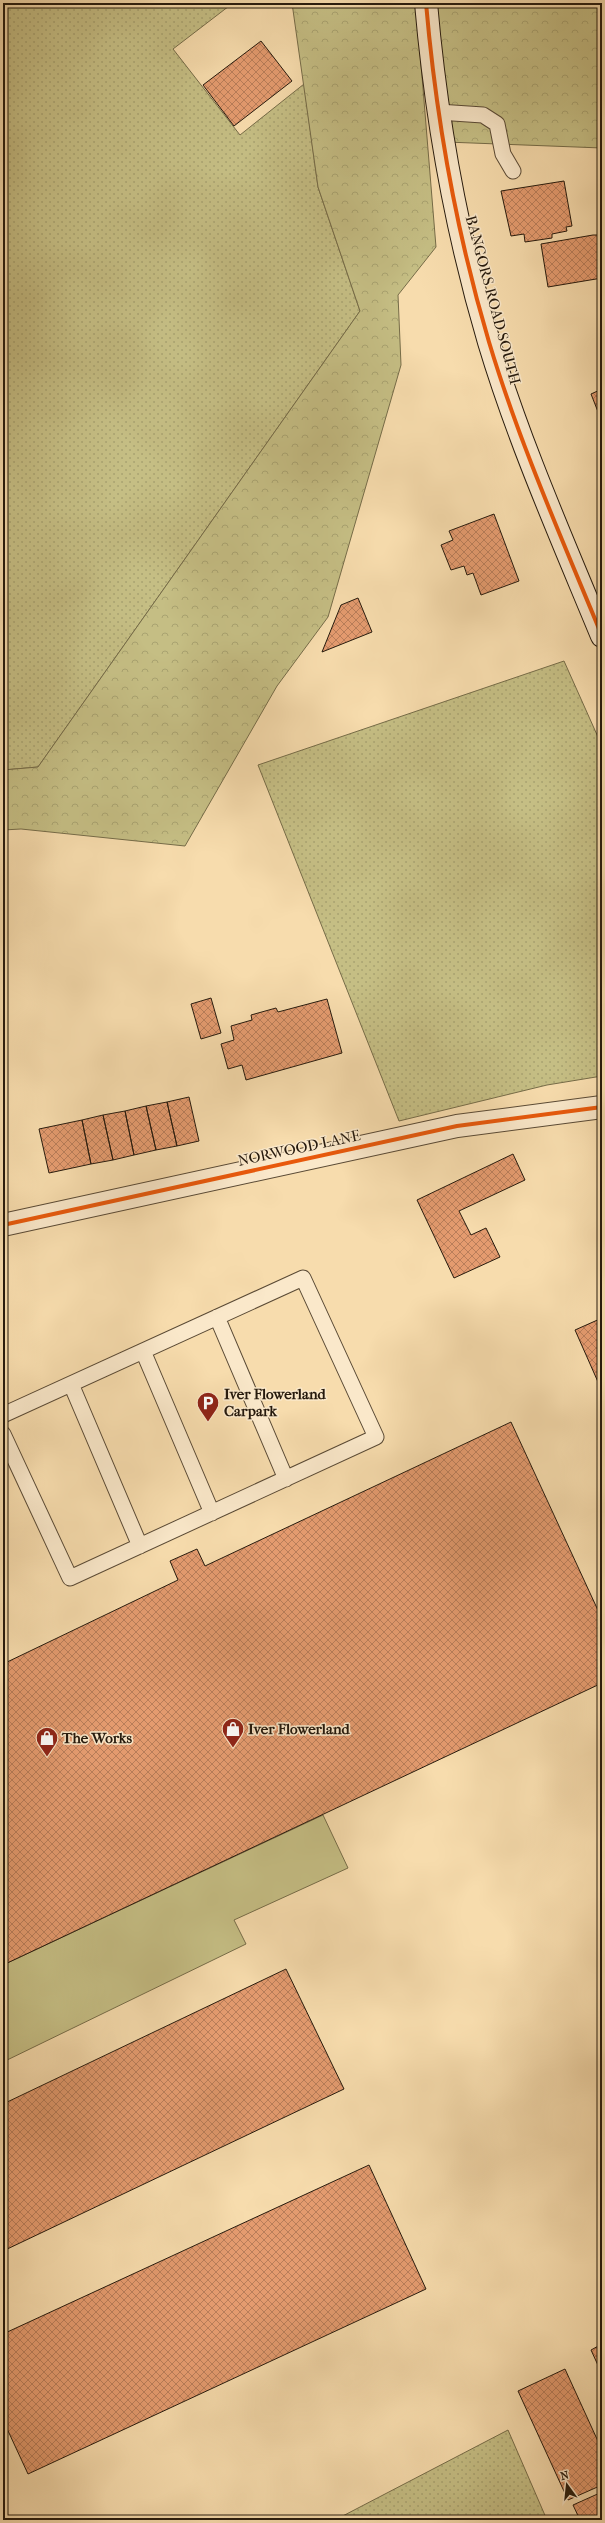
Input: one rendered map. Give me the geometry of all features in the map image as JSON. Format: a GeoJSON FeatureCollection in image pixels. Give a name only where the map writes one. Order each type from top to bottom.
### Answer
{"type":"FeatureCollection","features":[{"type":"Feature","properties":{"kind":"street","name":"BANGORS ROAD SOUTH"},"geometry":{"type":"LineString","coordinates":[[426,3],[438,112],[450,183],[489,342],[536,476],[602,636]]}},
{"type":"Feature","properties":{"kind":"street","name":"NORWOOD LANE"},"geometry":{"type":"LineString","coordinates":[[3,1225],[457,1126],[602,1107]]}},
{"type":"Feature","properties":{"kind":"lane"},"geometry":{"type":"LineString","coordinates":[[438,112],[483,115],[497,124],[503,154],[513,170]]}},
{"type":"Feature","properties":{"kind":"lane"},"geometry":{"type":"LineString","coordinates":[[3,1415],[303,1278],[376,1437],[70,1578],[3,1434]]}},
{"type":"Feature","properties":{"kind":"lane"},"geometry":{"type":"LineString","coordinates":[[217,1317],[286,1479]]}},
{"type":"Feature","properties":{"kind":"lane"},"geometry":{"type":"LineString","coordinates":[[143,1351],[212,1513]]}},
{"type":"Feature","properties":{"kind":"lane"},"geometry":{"type":"LineString","coordinates":[[71,1384],[140,1546]]}},
{"type":"Feature","properties":{"kind":"green space"},"geometry":{"type":"Polygon","coordinates":[[[3,3],[233,3],[173,49],[240,135],[304,84],[318,187],[360,311],[38,767],[3,770],[3,3]]]}},
{"type":"Feature","properties":{"kind":"green space"},"geometry":{"type":"Polygon","coordinates":[[[292,3],[416,3],[436,247],[398,295],[401,365],[328,617],[277,686],[185,846],[21,829],[3,830],[3,770],[38,767],[360,311],[318,187],[292,3]]]}},
{"type":"Feature","properties":{"kind":"green space"},"geometry":{"type":"Polygon","coordinates":[[[427,3],[602,3],[602,148],[446,142],[427,3]]]}},
{"type":"Feature","properties":{"kind":"green space"},"geometry":{"type":"Polygon","coordinates":[[[564,661],[602,746],[602,1076],[547,1085],[399,1121],[258,765],[564,661]]]}},
{"type":"Feature","properties":{"kind":"green space"},"geometry":{"type":"Polygon","coordinates":[[[323,1815],[348,1868],[234,1920],[246,1944],[3,2062],[3,1965],[323,1815]]]}},
{"type":"Feature","properties":{"kind":"green space"},"geometry":{"type":"Polygon","coordinates":[[[508,2430],[547,2520],[335,2520],[508,2430]]]}},
{"type":"Feature","properties":{"kind":"building"},"geometry":{"type":"Polygon","coordinates":[[[261,41],[292,81],[234,126],[203,85],[261,41]]]}},
{"type":"Feature","properties":{"kind":"building"},"geometry":{"type":"Polygon","coordinates":[[[564,181],[572,226],[566,227],[567,231],[552,234],[552,238],[525,242],[524,234],[511,236],[501,191],[564,181]]]}},
{"type":"Feature","properties":{"kind":"building"},"geometry":{"type":"Polygon","coordinates":[[[593,235],[602,235],[602,278],[548,287],[541,244],[593,235]]]}},
{"type":"Feature","properties":{"kind":"building"},"geometry":{"type":"Polygon","coordinates":[[[602,389],[602,422],[591,394],[602,389]]]}},
{"type":"Feature","properties":{"kind":"building"},"geometry":{"type":"Polygon","coordinates":[[[494,514],[519,581],[481,595],[473,573],[467,575],[464,566],[451,570],[441,545],[453,540],[449,531],[494,514]]]}},
{"type":"Feature","properties":{"kind":"building"},"geometry":{"type":"Polygon","coordinates":[[[358,598],[372,632],[322,652],[341,605],[358,598]]]}},
{"type":"Feature","properties":{"kind":"building"},"geometry":{"type":"Polygon","coordinates":[[[211,998],[221,1033],[201,1039],[191,1004],[211,998]]]}},
{"type":"Feature","properties":{"kind":"building"},"geometry":{"type":"Polygon","coordinates":[[[327,999],[342,1053],[246,1080],[242,1065],[228,1069],[221,1044],[234,1040],[231,1026],[252,1020],[251,1015],[276,1008],[278,1012],[327,999]]]}},
{"type":"Feature","properties":{"kind":"building"},"geometry":{"type":"Polygon","coordinates":[[[189,1097],[199,1141],[177,1146],[167,1102],[189,1097]]]}},
{"type":"Feature","properties":{"kind":"building"},"geometry":{"type":"Polygon","coordinates":[[[167,1102],[177,1146],[156,1150],[146,1106],[167,1102]]]}},
{"type":"Feature","properties":{"kind":"building"},"geometry":{"type":"Polygon","coordinates":[[[146,1106],[156,1150],[134,1155],[125,1111],[146,1106]]]}},
{"type":"Feature","properties":{"kind":"building"},"geometry":{"type":"Polygon","coordinates":[[[125,1111],[134,1155],[113,1160],[103,1115],[125,1111]]]}},
{"type":"Feature","properties":{"kind":"building"},"geometry":{"type":"Polygon","coordinates":[[[103,1115],[113,1160],[91,1164],[82,1120],[103,1115]]]}},
{"type":"Feature","properties":{"kind":"building"},"geometry":{"type":"Polygon","coordinates":[[[82,1120],[91,1164],[49,1173],[39,1129],[82,1120]]]}},
{"type":"Feature","properties":{"kind":"building"},"geometry":{"type":"Polygon","coordinates":[[[513,1154],[525,1180],[459,1211],[471,1235],[486,1228],[500,1257],[454,1278],[417,1200],[513,1154]]]}},
{"type":"Feature","properties":{"kind":"building"},"geometry":{"type":"Polygon","coordinates":[[[602,1318],[602,1391],[575,1330],[602,1318]]]}},
{"type":"Feature","properties":{"kind":"building","name":"Iver Flowerland"},"geometry":{"type":"Polygon","coordinates":[[[511,1422],[602,1619],[602,1683],[3,1965],[3,1664],[178,1580],[170,1561],[197,1549],[205,1566],[511,1422]]]}},
{"type":"Feature","properties":{"kind":"building"},"geometry":{"type":"Polygon","coordinates":[[[286,1969],[344,2089],[3,2251],[3,2104],[286,1969]]]}},
{"type":"Feature","properties":{"kind":"building"},"geometry":{"type":"Polygon","coordinates":[[[369,2165],[426,2289],[28,2474],[3,2420],[3,2334],[369,2165]]]}},
{"type":"Feature","properties":{"kind":"building"},"geometry":{"type":"Polygon","coordinates":[[[602,2344],[602,2374],[591,2350],[602,2344]]]}},
{"type":"Feature","properties":{"kind":"building"},"geometry":{"type":"Polygon","coordinates":[[[565,2369],[602,2450],[602,2485],[568,2500],[518,2391],[565,2369]]]}},
{"type":"Feature","properties":{"kind":"building"},"geometry":{"type":"Polygon","coordinates":[[[602,2492],[602,2520],[580,2520],[573,2505],[602,2492]]]}},
{"type":"Feature","properties":{"kind":"cycle path"},"geometry":{"type":"LineString","coordinates":[[426,3],[435,89],[449,174],[457,216],[477,300],[501,379],[527,453],[602,636]]}},
{"type":"Feature","properties":{"kind":"cycle path"},"geometry":{"type":"LineString","coordinates":[[3,1225],[457,1126],[602,1107]]}},
{"type":"Feature","properties":{"kind":"place","name":"Iver Flowerland Carpark"},"geometry":{"type":"Point","coordinates":[208,1422]}},
{"type":"Feature","properties":{"kind":"place","name":"Iver Flowerland"},"geometry":{"type":"Point","coordinates":[233,1748]}},
{"type":"Feature","properties":{"kind":"place","name":"The Works"},"geometry":{"type":"Point","coordinates":[47,1758]}}]}
